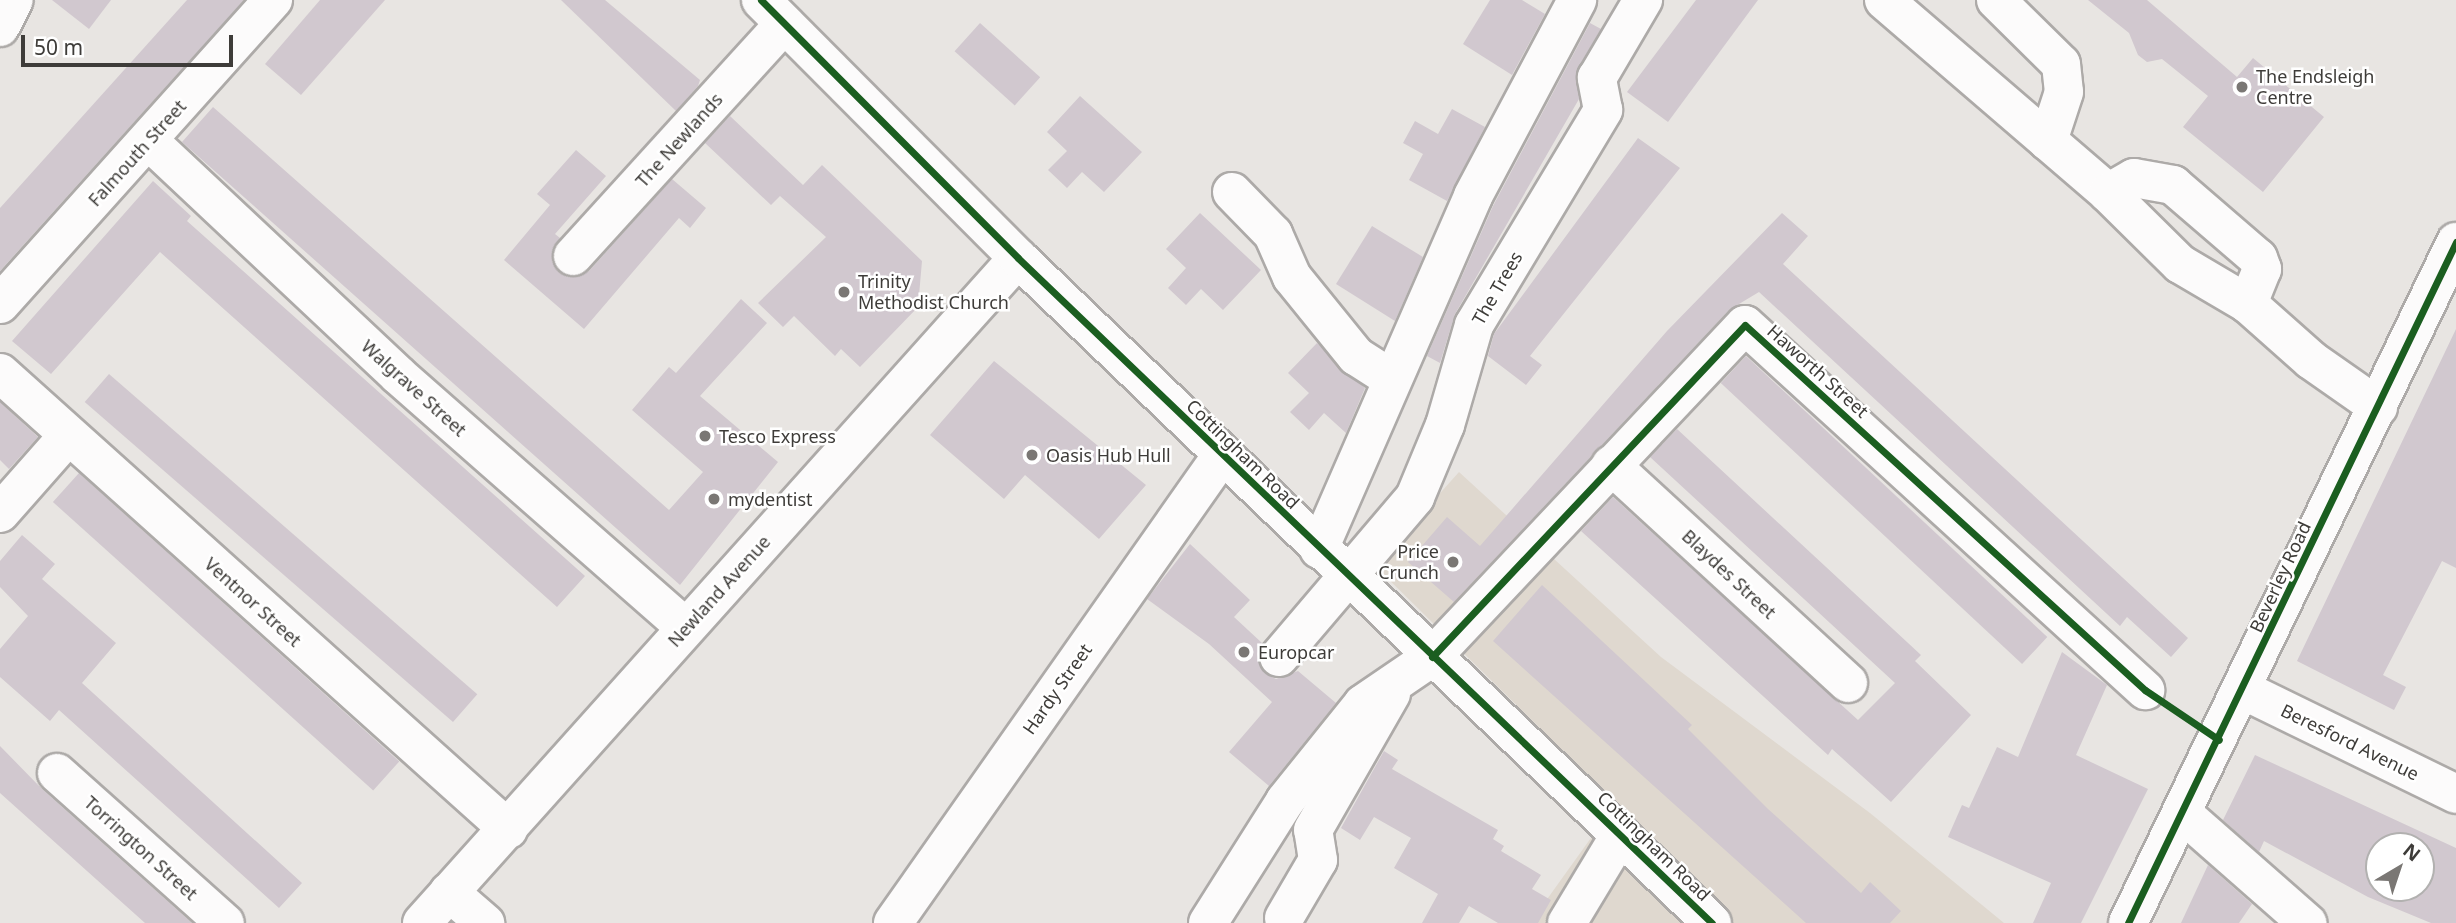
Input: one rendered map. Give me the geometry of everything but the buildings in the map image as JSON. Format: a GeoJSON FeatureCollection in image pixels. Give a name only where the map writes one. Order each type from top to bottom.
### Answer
{"type":"FeatureCollection","features":[{"type":"Feature","properties":{"kind":"street"},"geometry":{"type":"LineString","coordinates":[[0,27],[14,0]]}},
{"type":"Feature","properties":{"kind":"street","name":"Falmouth Street"},"geometry":{"type":"LineString","coordinates":[[0,304],[149,141],[272,0]]}},
{"type":"Feature","properties":{"kind":"street"},"geometry":{"type":"LineString","coordinates":[[1319,548],[1473,196],[1577,0]]}},
{"type":"Feature","properties":{"kind":"street","name":"The Trees"},"geometry":{"type":"LineString","coordinates":[[1279,657],[1415,497],[1445,425],[1474,325],[1603,110],[1597,78],[1643,0]]}},
{"type":"Feature","properties":{"kind":"street"},"geometry":{"type":"LineString","coordinates":[[1884,0],[2108,193],[2180,264],[2248,304],[2311,360],[2378,407]]}},
{"type":"Feature","properties":{"kind":"street"},"geometry":{"type":"LineString","coordinates":[[1996,0],[2061,64],[2064,92],[2048,141]]}},
{"type":"Feature","properties":{"kind":"street","name":"Cottingham Road"},"geometry":{"type":"LineString","coordinates":[[773,12],[1017,258],[1712,923]]}},
{"type":"Feature","properties":{"kind":"street","name":"The Newlands"},"geometry":{"type":"LineString","coordinates":[[573,256],[773,12]]}},
{"type":"Feature","properties":{"kind":"street","name":"Walgrave Street"},"geometry":{"type":"LineString","coordinates":[[149,141],[398,375],[686,628]]}},
{"type":"Feature","properties":{"kind":"street"},"geometry":{"type":"LineString","coordinates":[[2108,193],[2134,178],[2173,185],[2258,258],[2260,276],[2248,304]]}},
{"type":"Feature","properties":{"kind":"street"},"geometry":{"type":"LineString","coordinates":[[1232,192],[1273,234],[1292,277],[1356,356],[1392,379]]}},
{"type":"Feature","properties":{"kind":"street","name":"Beverley Road"},"geometry":{"type":"LineString","coordinates":[[2128,923],[2243,690],[2456,242]]}},
{"type":"Feature","properties":{"kind":"street","name":"Newland Avenue"},"geometry":{"type":"LineString","coordinates":[[422,923],[1017,258]]}},
{"type":"Feature","properties":{"kind":"street","name":"Haworth Street"},"geometry":{"type":"LineString","coordinates":[[1208,923],[1285,801],[1363,704],[1394,686],[1432,657],[1745,325],[2145,690]]}},
{"type":"Feature","properties":{"kind":"street","name":"Ventnor Street"},"geometry":{"type":"LineString","coordinates":[[0,373],[508,829]]}},
{"type":"Feature","properties":{"kind":"street"},"geometry":{"type":"LineString","coordinates":[[0,513],[68,436]]}},
{"type":"Feature","properties":{"kind":"street","name":"Hardy Street"},"geometry":{"type":"LineString","coordinates":[[893,923],[1222,455]]}},
{"type":"Feature","properties":{"kind":"street","name":"Blaydes Street"},"geometry":{"type":"LineString","coordinates":[[1611,465],[1848,683]]}},
{"type":"Feature","properties":{"kind":"street"},"geometry":{"type":"LineString","coordinates":[[1284,918],[1318,859],[1313,830],[1382,717],[1394,686]]}},
{"type":"Feature","properties":{"kind":"street","name":"Beresford Avenue"},"geometry":{"type":"LineString","coordinates":[[2243,690],[2456,794]]}},
{"type":"Feature","properties":{"kind":"street","name":"Torrington Street"},"geometry":{"type":"LineString","coordinates":[[57,773],[225,923]]}},
{"type":"Feature","properties":{"kind":"street"},"geometry":{"type":"LineString","coordinates":[[2182,813],[2307,923]]}},
{"type":"Feature","properties":{"kind":"street"},"geometry":{"type":"LineString","coordinates":[[1567,923],[1620,835]]}},
{"type":"Feature","properties":{"kind":"street"},"geometry":{"type":"LineString","coordinates":[[449,892],[485,923]]}},
{"type":"Feature","properties":{"kind":"shaded area"},"geometry":{"type":"Polygon","coordinates":[[[1459,472],[1661,657],[1870,813],[2004,923],[1530,923],[1616,803],[1375,566],[1459,472]]]}},
{"type":"Feature","properties":{"kind":"cycle path"},"geometry":{"type":"LineString","coordinates":[[761,0],[1018,258],[1712,923]]}},
{"type":"Feature","properties":{"kind":"cycle path"},"geometry":{"type":"LineString","coordinates":[[2128,923],[2456,242]]}},
{"type":"Feature","properties":{"kind":"cycle path"},"geometry":{"type":"LineString","coordinates":[[1432,657],[1745,325],[2145,690],[2219,740]]}},
{"type":"Feature","properties":{"kind":"place","name":"The Endsleigh Centre"},"geometry":{"type":"Point","coordinates":[2242,87]}},
{"type":"Feature","properties":{"kind":"place","name":"Trinity Methodist Church"},"geometry":{"type":"Point","coordinates":[844,292]}},
{"type":"Feature","properties":{"kind":"place","name":"Tesco Express"},"geometry":{"type":"Point","coordinates":[705,436]}},
{"type":"Feature","properties":{"kind":"place","name":"Oasis Hub Hull"},"geometry":{"type":"Point","coordinates":[1032,455]}},
{"type":"Feature","properties":{"kind":"place","name":"mydentist"},"geometry":{"type":"Point","coordinates":[714,499]}},
{"type":"Feature","properties":{"kind":"place","name":"Price Crunch"},"geometry":{"type":"Point","coordinates":[1453,562]}},
{"type":"Feature","properties":{"kind":"place","name":"Europcar"},"geometry":{"type":"Point","coordinates":[1244,652]}}]}
